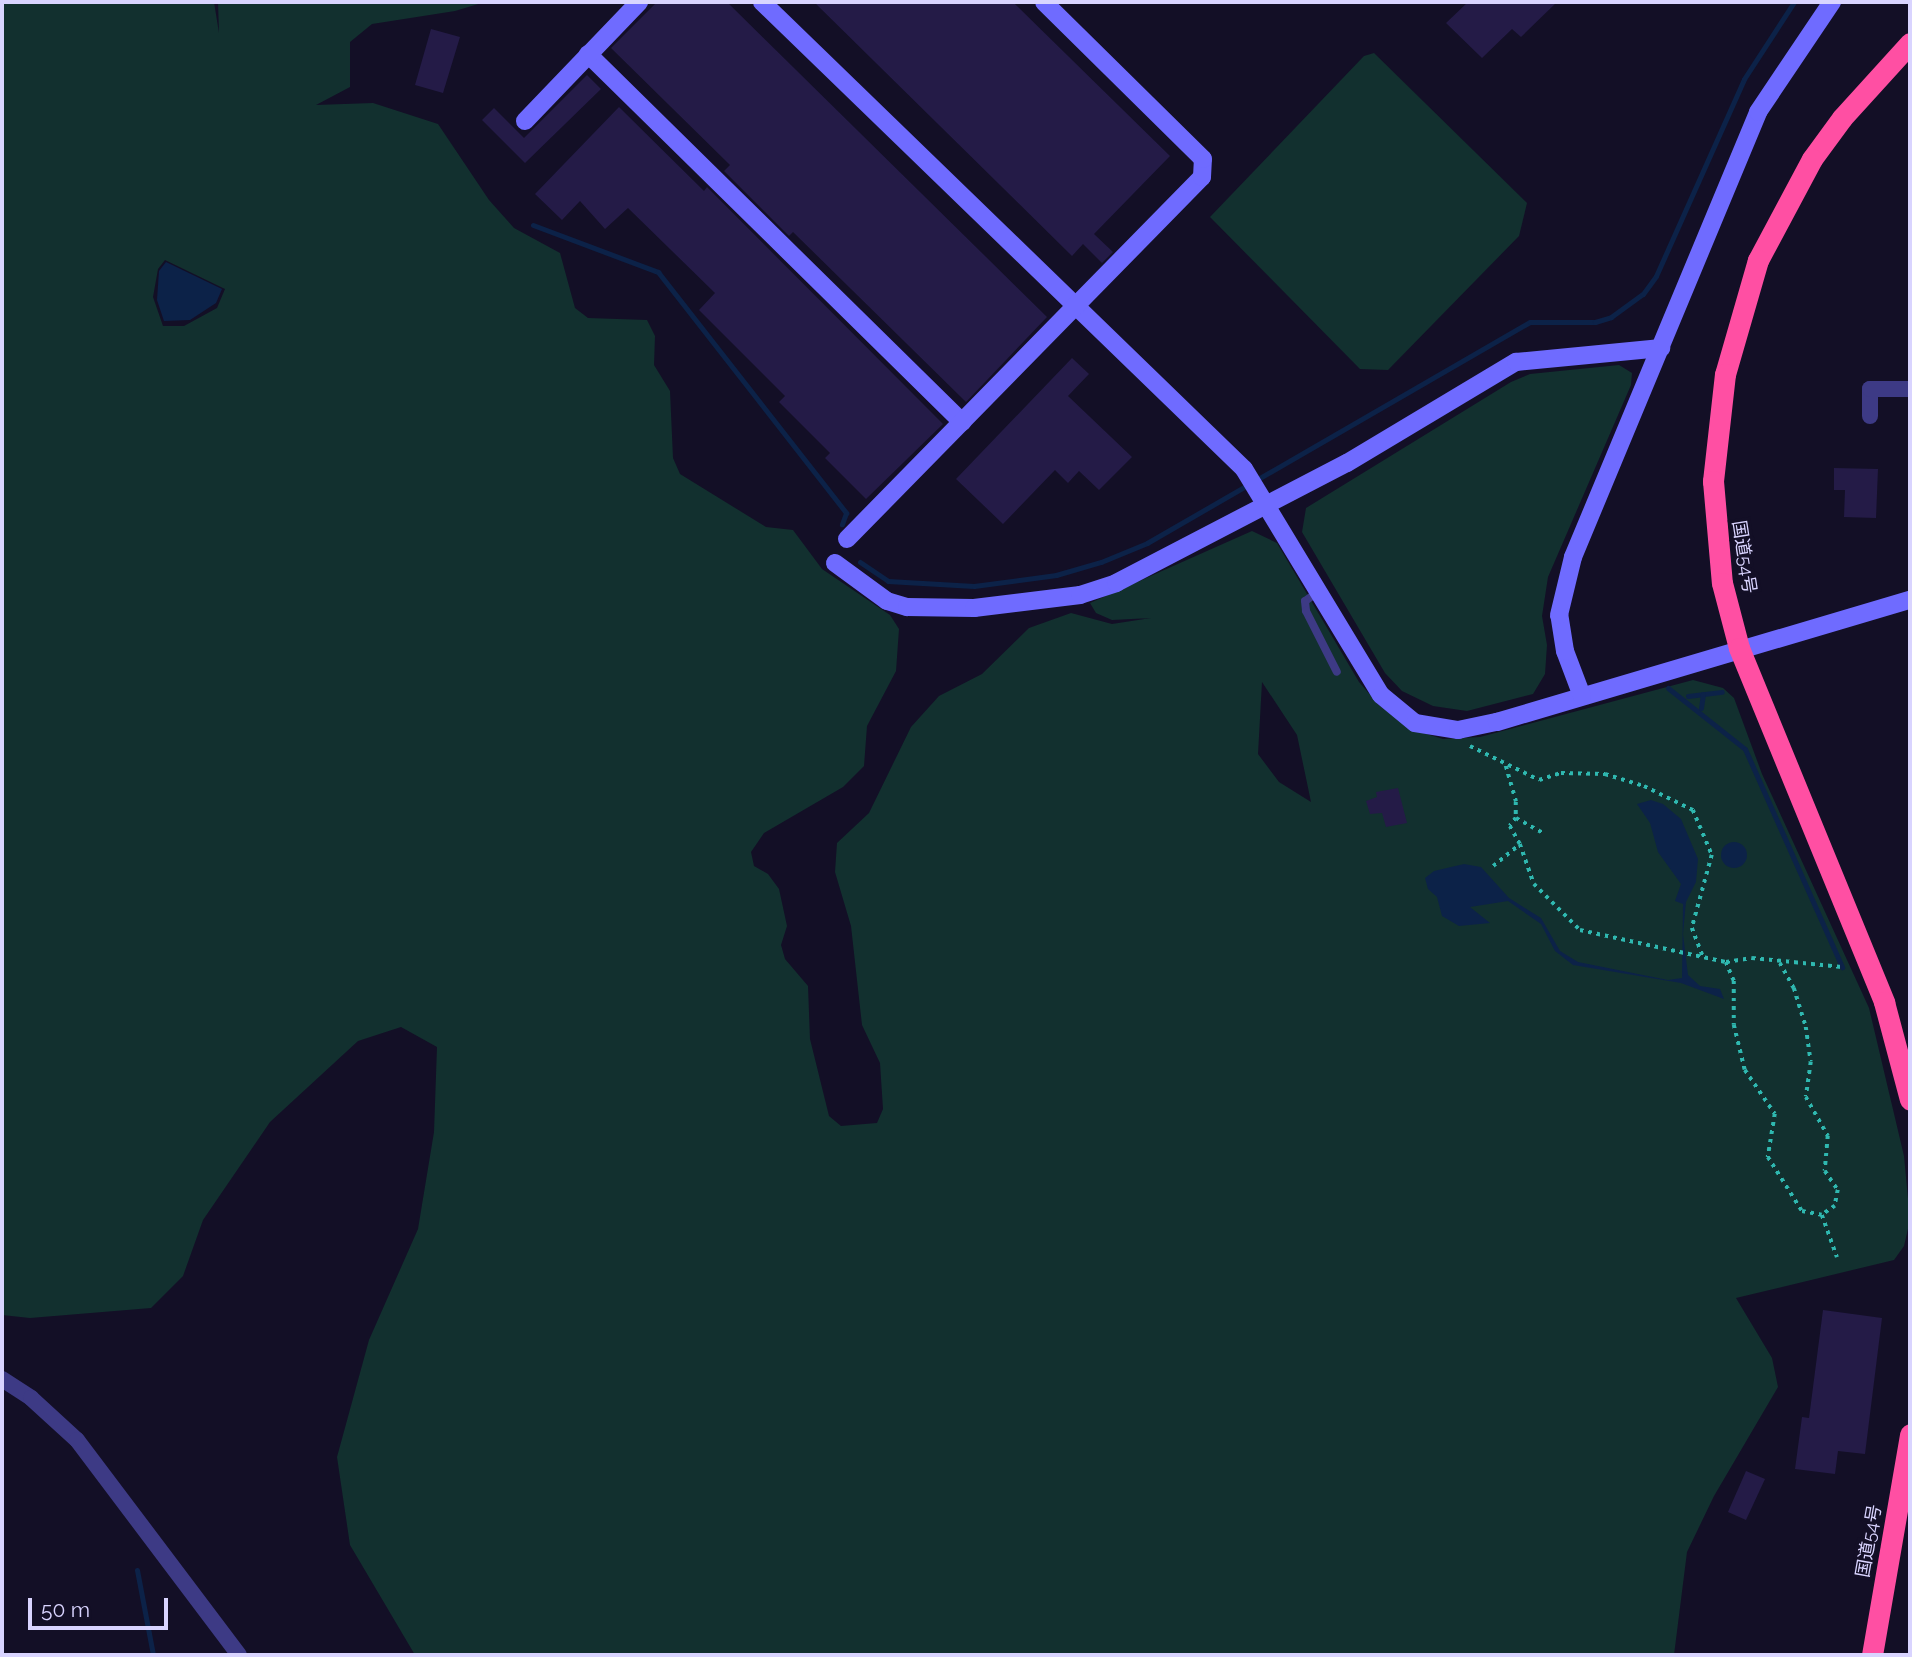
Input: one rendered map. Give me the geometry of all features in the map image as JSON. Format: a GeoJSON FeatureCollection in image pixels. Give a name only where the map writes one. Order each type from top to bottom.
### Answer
{"type":"FeatureCollection","features":[{"type":"Feature","properties":{"kind":"highway","name":"国道54号"},"geometry":{"type":"LineString","coordinates":[[1910,43],[1842,118],[1812,159],[1764,248],[1742,305],[1725,373],[1713,481],[1722,583],[1740,648],[1884,1002],[1910,1100]]}},
{"type":"Feature","properties":{"kind":"highway","name":"国道54号"},"geometry":{"type":"LineString","coordinates":[[1872,1655],[1910,1434]]}},
{"type":"Feature","properties":{"kind":"street"},"geometry":{"type":"LineString","coordinates":[[524,121],[639,2]]}},
{"type":"Feature","properties":{"kind":"street"},"geometry":{"type":"LineString","coordinates":[[762,2],[1244,469],[1268,502],[1381,695],[1415,723],[1458,730],[1910,600]]}},
{"type":"Feature","properties":{"kind":"street"},"geometry":{"type":"LineString","coordinates":[[847,539],[1199,181],[1204,163],[1044,2]]}},
{"type":"Feature","properties":{"kind":"street"},"geometry":{"type":"LineString","coordinates":[[1582,696],[1560,630],[1563,588],[1758,112],[1832,2]]}},
{"type":"Feature","properties":{"kind":"street"},"geometry":{"type":"LineString","coordinates":[[588,54],[962,422]]}},
{"type":"Feature","properties":{"kind":"street"},"geometry":{"type":"LineString","coordinates":[[835,563],[887,601],[907,607],[974,608],[1080,595],[1116,583],[1347,463],[1516,362],[1661,348]]}},
{"type":"Feature","properties":{"kind":"street"},"geometry":{"type":"LineString","coordinates":[[1870,416],[1870,389],[1910,389]]}},
{"type":"Feature","properties":{"kind":"street"},"geometry":{"type":"LineString","coordinates":[[2,1379],[31,1398],[77,1440],[239,1655]]}},
{"type":"Feature","properties":{"kind":"lane"},"geometry":{"type":"LineString","coordinates":[[1319,591],[1305,601],[1306,611],[1337,672]]}},
{"type":"Feature","properties":{"kind":"path"},"geometry":{"type":"LineString","coordinates":[[1463,743],[1506,766],[1518,767],[1539,780],[1561,774],[1605,774],[1644,786],[1693,810],[1712,855],[1692,928],[1703,957]]}},
{"type":"Feature","properties":{"kind":"path"},"geometry":{"type":"LineString","coordinates":[[1506,766],[1516,817],[1510,826],[1520,844],[1534,884],[1580,930],[1726,962],[1752,958],[1842,967]]}},
{"type":"Feature","properties":{"kind":"path"},"geometry":{"type":"LineString","coordinates":[[1516,817],[1543,832]]}},
{"type":"Feature","properties":{"kind":"path"},"geometry":{"type":"LineString","coordinates":[[1493,866],[1520,844]]}},
{"type":"Feature","properties":{"kind":"path"},"geometry":{"type":"LineString","coordinates":[[1726,962],[1734,981],[1734,1026],[1745,1070],[1775,1114],[1768,1157],[1802,1211],[1822,1215],[1835,1206],[1838,1190],[1825,1171],[1828,1136],[1807,1097],[1811,1062],[1806,1027],[1794,988],[1780,962]]}},
{"type":"Feature","properties":{"kind":"path"},"geometry":{"type":"LineString","coordinates":[[1822,1215],[1837,1257]]}},
{"type":"Feature","properties":{"kind":"green space"},"geometry":{"type":"Polygon","coordinates":[[[2,2],[214,2],[219,33],[218,2],[485,2],[455,11],[372,24],[350,42],[350,87],[316,105],[373,103],[438,124],[489,200],[514,228],[560,253],[575,308],[588,318],[647,320],[655,336],[654,365],[670,391],[673,458],[680,474],[766,527],[793,530],[822,569],[890,615],[899,629],[896,671],[867,726],[864,766],[843,787],[764,833],[751,852],[754,866],[768,874],[779,889],[787,926],[781,945],[785,959],[808,986],[810,1039],[829,1116],[841,1126],[877,1123],[883,1109],[880,1063],[862,1025],[851,926],[835,872],[837,843],[869,813],[911,727],[939,696],[982,674],[1029,628],[1071,613],[1112,624],[1151,618],[1112,620],[1096,613],[1090,603],[1252,531],[1277,543],[1359,682],[1379,705],[1417,731],[1443,739],[1480,737],[1693,680],[1723,688],[1734,698],[1762,774],[1869,1008],[1904,1156],[1910,1220],[1904,1246],[1894,1260],[1736,1298],[1772,1358],[1778,1387],[1714,1496],[1687,1552],[1674,1655],[415,1655],[350,1545],[337,1457],[369,1340],[418,1229],[434,1132],[437,1047],[401,1027],[358,1041],[270,1122],[203,1220],[183,1276],[151,1308],[30,1318],[2,1315],[2,2]],[[165,260],[158,269],[153,297],[163,326],[184,326],[217,308],[225,289],[165,260]],[[1262,682],[1258,754],[1279,782],[1311,802],[1297,735],[1262,682]]]}},
{"type":"Feature","properties":{"kind":"green space"},"geometry":{"type":"Polygon","coordinates":[[[1374,53],[1527,203],[1519,236],[1388,370],[1360,369],[1210,217],[1364,56],[1374,53]]]}},
{"type":"Feature","properties":{"kind":"green space"},"geometry":{"type":"Polygon","coordinates":[[[1619,365],[1632,373],[1631,385],[1548,577],[1542,616],[1547,645],[1545,674],[1533,694],[1467,711],[1433,706],[1402,691],[1385,673],[1302,532],[1306,508],[1511,382],[1530,374],[1619,365]]]}},
{"type":"Feature","properties":{"kind":"water"},"geometry":{"type":"Polygon","coordinates":[[[166,262],[222,289],[216,303],[190,320],[164,321],[157,300],[159,271],[166,262]]]}},
{"type":"Feature","properties":{"kind":"water"},"geometry":{"type":"Polygon","coordinates":[[[1651,800],[1663,804],[1681,819],[1698,859],[1696,882],[1686,902],[1683,934],[1688,975],[1700,986],[1720,989],[1724,999],[1681,983],[1573,965],[1555,951],[1541,924],[1508,901],[1470,907],[1490,923],[1459,926],[1442,916],[1437,897],[1428,889],[1425,878],[1434,871],[1464,864],[1481,867],[1509,898],[1541,918],[1560,951],[1578,962],[1668,980],[1682,978],[1683,904],[1675,901],[1681,884],[1658,852],[1650,823],[1637,804],[1651,800]]]}},
{"type":"Feature","properties":{"kind":"water"},"geometry":{"type":"Polygon","coordinates":[[[1734,842],[1743,846],[1747,855],[1743,864],[1734,868],[1725,864],[1721,855],[1725,846],[1734,842]]]}},
{"type":"Feature","properties":{"kind":"building"},"geometry":{"type":"Polygon","coordinates":[[[657,2],[727,2],[1047,317],[966,402],[793,232],[789,236],[724,171],[730,165],[611,48],[657,2]]]}},
{"type":"Feature","properties":{"kind":"building"},"geometry":{"type":"Polygon","coordinates":[[[814,2],[1013,2],[1170,156],[1094,234],[1113,252],[1102,263],[1083,244],[1072,256],[814,2]]]}},
{"type":"Feature","properties":{"kind":"building"},"geometry":{"type":"Polygon","coordinates":[[[1468,2],[1557,2],[1521,37],[1512,29],[1482,58],[1446,23],[1468,2]]]}},
{"type":"Feature","properties":{"kind":"building"},"geometry":{"type":"Polygon","coordinates":[[[431,29],[460,37],[443,93],[415,85],[431,29]]]}},
{"type":"Feature","properties":{"kind":"building"},"geometry":{"type":"Polygon","coordinates":[[[587,75],[601,89],[525,163],[482,120],[494,108],[524,138],[587,75]]]}},
{"type":"Feature","properties":{"kind":"building"},"geometry":{"type":"Polygon","coordinates":[[[619,107],[704,191],[707,187],[943,424],[866,499],[825,458],[830,453],[779,402],[785,396],[699,310],[715,293],[628,208],[605,229],[580,201],[562,220],[535,194],[619,107]]]}},
{"type":"Feature","properties":{"kind":"building"},"geometry":{"type":"Polygon","coordinates":[[[1072,358],[1089,374],[1068,396],[1132,457],[1099,490],[1079,471],[1068,483],[1055,470],[1003,524],[956,479],[1072,358]]]}},
{"type":"Feature","properties":{"kind":"building"},"geometry":{"type":"Polygon","coordinates":[[[1834,468],[1878,469],[1876,518],[1844,517],[1845,490],[1834,490],[1834,468]]]}},
{"type":"Feature","properties":{"kind":"building"},"geometry":{"type":"Polygon","coordinates":[[[1398,788],[1407,823],[1386,827],[1382,813],[1370,814],[1366,801],[1377,797],[1376,792],[1398,788]]]}},
{"type":"Feature","properties":{"kind":"building"},"geometry":{"type":"Polygon","coordinates":[[[1823,1310],[1882,1318],[1865,1454],[1838,1451],[1835,1474],[1795,1469],[1802,1417],[1809,1418],[1823,1310]]]}},
{"type":"Feature","properties":{"kind":"building"},"geometry":{"type":"Polygon","coordinates":[[[1746,1471],[1765,1479],[1746,1520],[1728,1512],[1746,1471]]]}},
{"type":"Feature","properties":{"kind":"waterway"},"geometry":{"type":"LineString","coordinates":[[860,562],[888,581],[974,586],[1056,575],[1101,562],[1147,543],[1530,322],[1595,322],[1611,317],[1643,294],[1656,276],[1744,79],[1794,2]]}},
{"type":"Feature","properties":{"kind":"waterway"},"geometry":{"type":"LineString","coordinates":[[533,225],[658,272],[846,513],[842,524]]}},
{"type":"Feature","properties":{"kind":"waterway"},"geometry":{"type":"LineString","coordinates":[[1668,688],[1745,749],[1842,967]]}},
{"type":"Feature","properties":{"kind":"waterway"},"geometry":{"type":"LineString","coordinates":[[1688,696],[1722,692]]}},
{"type":"Feature","properties":{"kind":"waterway"},"geometry":{"type":"LineString","coordinates":[[1701,708],[1703,694]]}},
{"type":"Feature","properties":{"kind":"waterway"},"geometry":{"type":"LineString","coordinates":[[137,1570],[153,1655]]}}]}
